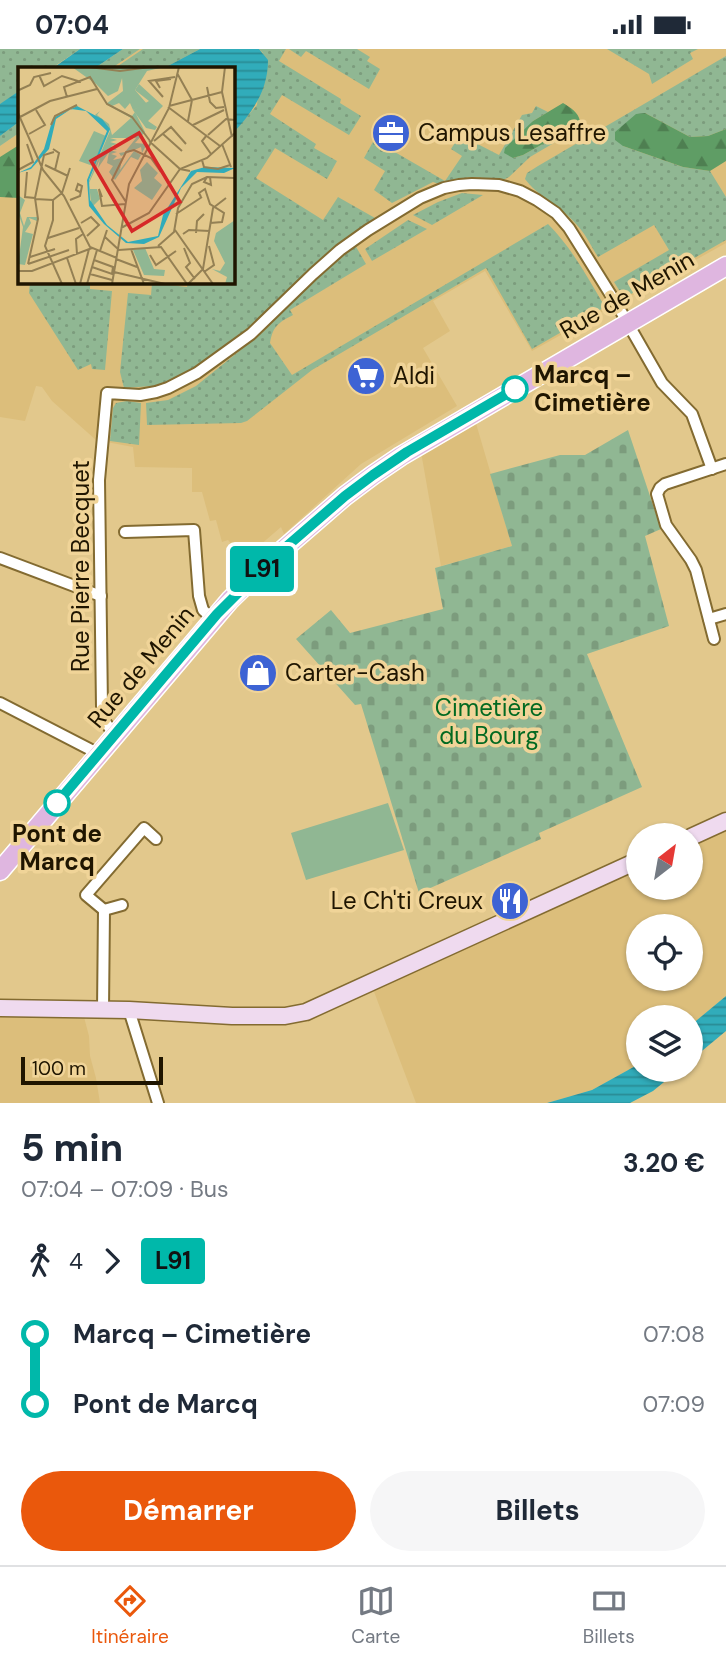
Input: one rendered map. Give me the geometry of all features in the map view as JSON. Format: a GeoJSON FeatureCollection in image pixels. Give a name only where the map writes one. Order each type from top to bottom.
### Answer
{"type":"FeatureCollection","features":[{"type":"Feature","properties":{"kind":"main road","name":"Rue de Menin"},"geometry":{"type":"LineString","coordinates":[[0,859],[210,617],[345,496],[407,452],[726,256]]}},
{"type":"Feature","properties":{"kind":"main road","name":"Rue de Menin"},"geometry":{"type":"LineString","coordinates":[[625,320],[726,266]]}},
{"type":"Feature","properties":{"kind":"main road","name":"Rue de Menin"},"geometry":{"type":"LineString","coordinates":[[0,871],[95,752]]}},
{"type":"Feature","properties":{"kind":"main road"},"geometry":{"type":"LineString","coordinates":[[704,831],[726,821]]}},
{"type":"Feature","properties":{"kind":"main road"},"geometry":{"type":"LineString","coordinates":[[0,1007],[129,1010],[301,1007],[408,965],[626,866]]}},
{"type":"Feature","properties":{"kind":"street","name":"Rue Pierre Becquet"},"geometry":{"type":"LineString","coordinates":[[112,732],[102,706],[99,480],[107,393],[148,394],[168,388],[197,373],[251,334],[326,262],[368,230],[420,198],[459,185],[486,184],[513,189],[537,199],[556,213],[578,240],[625,320]]}},
{"type":"Feature","properties":{"kind":"street"},"geometry":{"type":"LineString","coordinates":[[625,320],[665,387],[692,414],[712,469]]}},
{"type":"Feature","properties":{"kind":"street"},"geometry":{"type":"LineString","coordinates":[[714,639],[696,570],[666,525],[657,494],[665,484],[726,464]]}},
{"type":"Feature","properties":{"kind":"street"},"geometry":{"type":"LineString","coordinates":[[125,532],[194,530],[198,596],[210,617]]}},
{"type":"Feature","properties":{"kind":"street"},"geometry":{"type":"LineString","coordinates":[[0,558],[101,596]]}},
{"type":"Feature","properties":{"kind":"street"},"geometry":{"type":"LineString","coordinates":[[709,619],[726,614]]}},
{"type":"Feature","properties":{"kind":"street"},"geometry":{"type":"LineString","coordinates":[[0,703],[95,752]]}},
{"type":"Feature","properties":{"kind":"street"},"geometry":{"type":"LineString","coordinates":[[104,909],[86,895],[144,828],[156,839]]}},
{"type":"Feature","properties":{"kind":"street"},"geometry":{"type":"LineString","coordinates":[[104,909],[122,905]]}},
{"type":"Feature","properties":{"kind":"street"},"geometry":{"type":"LineString","coordinates":[[103,1010],[104,909]]}},
{"type":"Feature","properties":{"kind":"street"},"geometry":{"type":"LineString","coordinates":[[129,1010],[158,1103]]}},
{"type":"Feature","properties":{"kind":"shaded area"},"geometry":{"type":"Polygon","coordinates":[[[140,49],[726,49],[726,243],[532,351],[485,271],[433,301],[450,331],[423,348],[457,406],[361,464],[284,534],[281,527],[244,559],[228,540],[222,542],[216,520],[210,521],[202,492],[192,492],[192,468],[135,467],[133,447],[96,440],[52,401],[42,387],[36,386],[25,421],[0,417],[0,146],[18,134],[18,283],[234,283],[234,67],[113,67],[140,49]]]}},
{"type":"Feature","properties":{"kind":"shaded area"},"geometry":{"type":"Polygon","coordinates":[[[475,420],[512,546],[441,566],[421,452],[475,420]]]}},
{"type":"Feature","properties":{"kind":"shaded area"},"geometry":{"type":"Polygon","coordinates":[[[726,829],[726,996],[703,1015],[703,1005],[626,1005],[626,1071],[592,1090],[547,1103],[416,1103],[373,989],[626,874],[626,900],[703,900],[704,839],[726,829]]]}},
{"type":"Feature","properties":{"kind":"shaded area"},"geometry":{"type":"Polygon","coordinates":[[[0,1016],[84,1017],[100,1103],[0,1103],[0,1016]]]}},
{"type":"Feature","properties":{"kind":"green space"},"geometry":{"type":"Polygon","coordinates":[[[0,49],[80,49],[53,67],[18,67],[18,92],[0,105],[0,49]]]}},
{"type":"Feature","properties":{"kind":"green space"},"geometry":{"type":"Polygon","coordinates":[[[123,49],[140,49],[113,67],[96,67],[123,49]]]}},
{"type":"Feature","properties":{"kind":"green space"},"geometry":{"type":"Polygon","coordinates":[[[143,49],[200,49],[166,67],[116,67],[143,49]]]}},
{"type":"Feature","properties":{"kind":"green space"},"geometry":{"type":"Polygon","coordinates":[[[259,49],[286,49],[279,61],[341,99],[340,103],[361,116],[349,135],[282,95],[270,114],[316,144],[314,148],[337,161],[327,179],[275,148],[256,178],[323,220],[338,197],[375,218],[340,242],[250,326],[213,356],[174,379],[153,386],[124,388],[120,372],[128,293],[151,295],[152,283],[187,287],[188,283],[234,283],[234,132],[257,105],[263,53],[259,49]]]}},
{"type":"Feature","properties":{"kind":"green space"},"geometry":{"type":"Polygon","coordinates":[[[289,49],[357,49],[370,57],[367,61],[380,69],[369,89],[306,51],[301,57],[289,49]]]}},
{"type":"Feature","properties":{"kind":"green space"},"geometry":{"type":"Polygon","coordinates":[[[607,49],[698,49],[690,53],[693,59],[652,84],[649,74],[607,49]]]}},
{"type":"Feature","properties":{"kind":"green space"},"geometry":{"type":"Polygon","coordinates":[[[726,56],[726,129],[708,136],[690,137],[645,113],[623,146],[683,167],[710,171],[726,197],[726,240],[624,298],[614,282],[669,250],[654,225],[598,257],[582,231],[570,218],[530,185],[525,179],[527,173],[726,56]]]}},
{"type":"Feature","properties":{"kind":"green space"},"geometry":{"type":"Polygon","coordinates":[[[563,103],[578,115],[580,121],[575,126],[523,155],[513,158],[504,153],[505,148],[533,121],[563,103]]]}},
{"type":"Feature","properties":{"kind":"green space"},"geometry":{"type":"Polygon","coordinates":[[[536,106],[548,112],[533,121],[513,158],[523,155],[580,121],[576,130],[530,157],[509,177],[503,180],[474,177],[439,184],[433,182],[392,203],[374,190],[385,171],[364,158],[374,140],[445,181],[462,156],[451,149],[460,135],[499,155],[522,115],[532,113],[536,106]]]}},
{"type":"Feature","properties":{"kind":"green space"},"geometry":{"type":"Polygon","coordinates":[[[645,113],[690,137],[708,136],[726,129],[726,161],[710,171],[683,167],[623,146],[615,140],[615,132],[636,114],[645,113]]]}},
{"type":"Feature","properties":{"kind":"green space"},"geometry":{"type":"Polygon","coordinates":[[[18,123],[18,134],[0,146],[0,136],[18,123]]]}},
{"type":"Feature","properties":{"kind":"green space"},"geometry":{"type":"Polygon","coordinates":[[[18,146],[18,198],[0,197],[0,157],[18,146]]]}},
{"type":"Feature","properties":{"kind":"green space"},"geometry":{"type":"Polygon","coordinates":[[[462,193],[483,195],[432,225],[413,215],[438,202],[462,193]]]}},
{"type":"Feature","properties":{"kind":"green space"},"geometry":{"type":"Polygon","coordinates":[[[408,220],[427,229],[372,261],[365,249],[408,220]]]}},
{"type":"Feature","properties":{"kind":"green space"},"geometry":{"type":"Polygon","coordinates":[[[548,224],[572,253],[605,307],[532,349],[486,268],[312,370],[247,421],[147,425],[146,403],[168,400],[196,386],[264,331],[326,269],[355,245],[366,264],[290,310],[293,315],[280,323],[273,333],[270,343],[292,375],[548,224]]]}},
{"type":"Feature","properties":{"kind":"green space"},"geometry":{"type":"Polygon","coordinates":[[[30,283],[90,283],[90,289],[112,291],[105,370],[92,369],[91,364],[78,370],[29,293],[30,283]]]}},
{"type":"Feature","properties":{"kind":"green space"},"geometry":{"type":"Polygon","coordinates":[[[116,403],[141,403],[139,445],[110,441],[113,408],[116,403]]]}},
{"type":"Feature","properties":{"kind":"green space","name":"Cimetière du Bourg"},"geometry":{"type":"Polygon","coordinates":[[[628,430],[661,529],[645,536],[669,626],[587,654],[642,787],[539,833],[541,839],[419,893],[361,704],[355,705],[296,639],[331,610],[350,633],[443,609],[435,568],[512,546],[490,474],[560,455],[585,455],[628,430]]]}},
{"type":"Feature","properties":{"kind":"green space"},"geometry":{"type":"Polygon","coordinates":[[[388,803],[404,850],[306,880],[291,833],[388,803]]]}},
{"type":"Feature","properties":{"kind":"water"},"geometry":{"type":"Polygon","coordinates":[[[80,49],[123,49],[96,67],[54,67],[80,49]]]}},
{"type":"Feature","properties":{"kind":"water"},"geometry":{"type":"Polygon","coordinates":[[[200,49],[259,49],[268,60],[265,81],[258,100],[234,132],[234,67],[166,67],[200,49]]]}},
{"type":"Feature","properties":{"kind":"water"},"geometry":{"type":"Polygon","coordinates":[[[18,92],[18,123],[0,136],[0,104],[18,92]]]}},
{"type":"Feature","properties":{"kind":"water"},"geometry":{"type":"Polygon","coordinates":[[[726,996],[726,1031],[703,1050],[703,1015],[726,996]]]}},
{"type":"Feature","properties":{"kind":"water"},"geometry":{"type":"Polygon","coordinates":[[[626,1071],[626,1082],[664,1082],[630,1103],[547,1103],[592,1090],[626,1071]]]}},
{"type":"Feature","properties":{"kind":"bus line","name":"L91"},"geometry":{"type":"LineString","coordinates":[[57,803],[217,614],[271,560],[373,475],[515,389]]}},
{"type":"Feature","properties":{"kind":"place","name":"Campus Lesaffre"},"geometry":{"type":"Point","coordinates":[391,133]}},
{"type":"Feature","properties":{"kind":"place","name":"Aldi"},"geometry":{"type":"Point","coordinates":[366,376]}},
{"type":"Feature","properties":{"kind":"place","name":"Marcq – Cimetière"},"geometry":{"type":"Point","coordinates":[515,389]}},
{"type":"Feature","properties":{"kind":"place","name":"Carter-Cash"},"geometry":{"type":"Point","coordinates":[258,673]}},
{"type":"Feature","properties":{"kind":"place","name":"Pont de Marcq"},"geometry":{"type":"Point","coordinates":[57,803]}},
{"type":"Feature","properties":{"kind":"place","name":"Le Ch'ti Creux"},"geometry":{"type":"Point","coordinates":[510,901]}}]}
